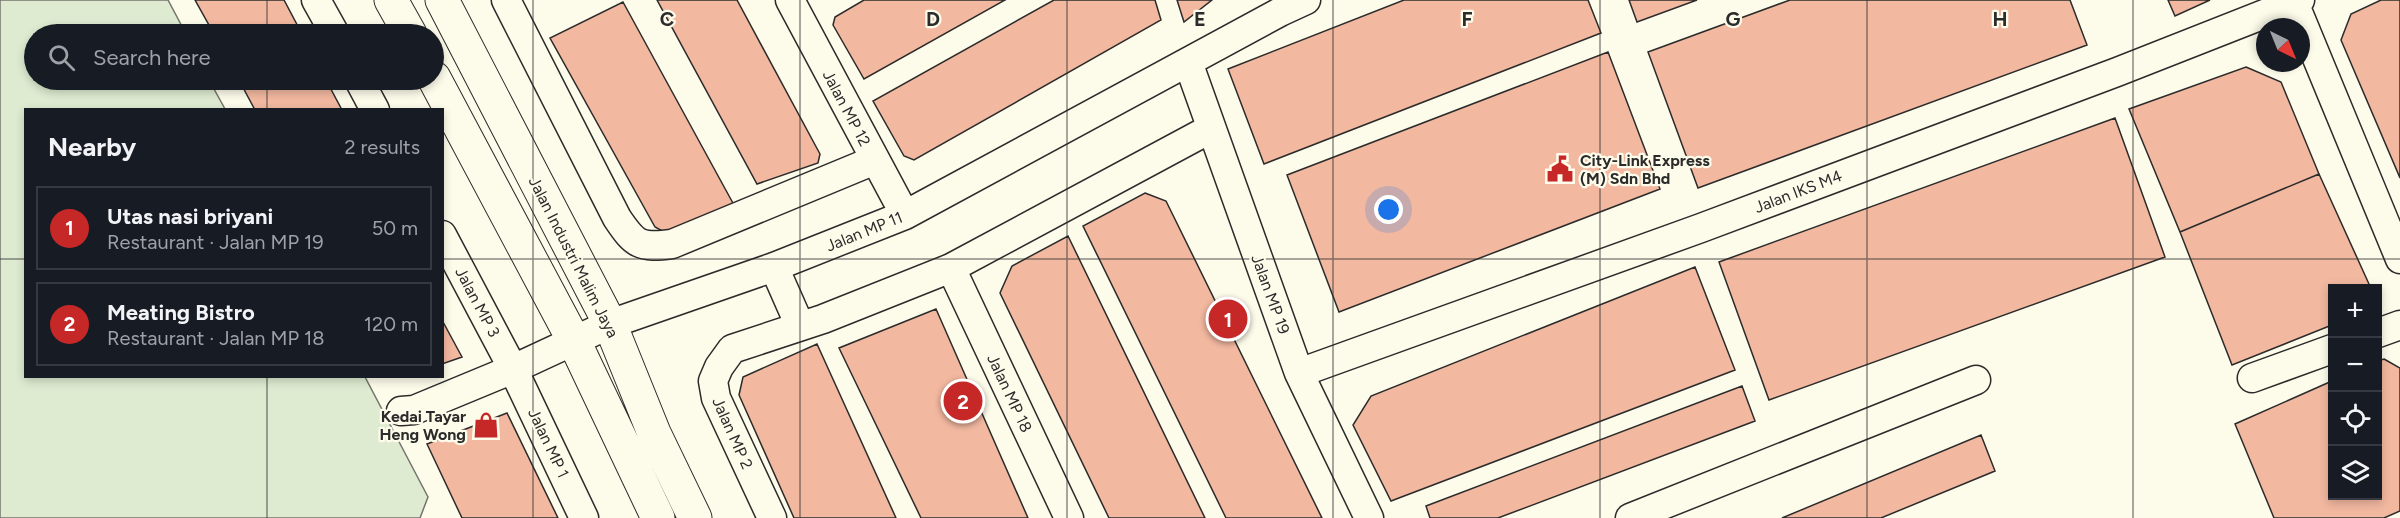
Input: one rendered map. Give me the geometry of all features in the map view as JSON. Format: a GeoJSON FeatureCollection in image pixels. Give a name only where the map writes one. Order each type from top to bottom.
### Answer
{"type":"FeatureCollection","features":[{"type":"Feature","properties":{"kind":"main road"},"geometry":{"type":"LineString","coordinates":[[392,0],[405,24]]}},
{"type":"Feature","properties":{"kind":"main road","name":"Jalan Industri Malim Jaya"},"geometry":{"type":"LineString","coordinates":[[442,0],[610,324],[654,433],[695,518]]}},
{"type":"Feature","properties":{"kind":"main road"},"geometry":{"type":"LineString","coordinates":[[440,90],[574,341],[658,518]]}},
{"type":"Feature","properties":{"kind":"street"},"geometry":{"type":"LineString","coordinates":[[316,0],[329,24]]}},
{"type":"Feature","properties":{"kind":"street"},"geometry":{"type":"LineString","coordinates":[[506,0],[617,218],[631,239],[651,247],[672,244],[875,160]]}},
{"type":"Feature","properties":{"kind":"street","name":"Jalan MP 12"},"geometry":{"type":"LineString","coordinates":[[790,0],[905,215]]}},
{"type":"Feature","properties":{"kind":"street","name":"Jalan MP 11"},"geometry":{"type":"LineString","coordinates":[[401,411],[414,410],[513,369],[610,324],[774,267],[905,215],[1306,0]]}},
{"type":"Feature","properties":{"kind":"street"},"geometry":{"type":"LineString","coordinates":[[2296,1],[2400,260]]}},
{"type":"Feature","properties":{"kind":"street","name":"Jalan IKS M4"},"geometry":{"type":"LineString","coordinates":[[1299,373],[1701,228],[2117,72],[2296,1]]}},
{"type":"Feature","properties":{"kind":"street","name":"Jalan MP 19"},"geometry":{"type":"LineString","coordinates":[[1188,62],[1210,129],[1299,373],[1369,518]]}},
{"type":"Feature","properties":{"kind":"street"},"geometry":{"type":"LineString","coordinates":[[364,90],[374,108]]}},
{"type":"Feature","properties":{"kind":"street"},"geometry":{"type":"LineString","coordinates":[[774,267],[800,326],[951,268],[1210,129]]}},
{"type":"Feature","properties":{"kind":"street","name":"Jalan MP 3"},"geometry":{"type":"LineString","coordinates":[[444,239],[513,369]]}},
{"type":"Feature","properties":{"kind":"street","name":"Jalan MP 18"},"geometry":{"type":"LineString","coordinates":[[951,268],[1069,518]]}},
{"type":"Feature","properties":{"kind":"street"},"geometry":{"type":"LineString","coordinates":[[2382,332],[2400,325]]}},
{"type":"Feature","properties":{"kind":"street","name":"Jalan MP 2"},"geometry":{"type":"LineString","coordinates":[[772,518],[716,398],[713,381],[718,367],[732,349],[800,326]]}},
{"type":"Feature","properties":{"kind":"street"},"geometry":{"type":"LineString","coordinates":[[2252,378],[2328,350]]}},
{"type":"Feature","properties":{"kind":"street","name":"Jalan MP 1"},"geometry":{"type":"LineString","coordinates":[[513,369],[584,518]]}},
{"type":"Feature","properties":{"kind":"street"},"geometry":{"type":"LineString","coordinates":[[1630,518],[1976,380]]}},
{"type":"Feature","properties":{"kind":"green space"},"geometry":{"type":"Polygon","coordinates":[[[0,0],[168,0],[181,24],[24,24],[24,90],[215,90],[224,108],[24,108],[24,378],[366,378],[428,497],[420,518],[0,518],[0,0]]]}},
{"type":"Feature","properties":{"kind":"building"},"geometry":{"type":"Polygon","coordinates":[[[195,0],[284,0],[297,24],[208,24],[195,0]]]}},
{"type":"Feature","properties":{"kind":"building"},"geometry":{"type":"Polygon","coordinates":[[[657,0],[737,0],[820,154],[818,163],[757,184],[657,0]]]}},
{"type":"Feature","properties":{"kind":"building"},"geometry":{"type":"Polygon","coordinates":[[[864,0],[1005,0],[864,79],[833,25],[835,17],[864,0]]]}},
{"type":"Feature","properties":{"kind":"building"},"geometry":{"type":"Polygon","coordinates":[[[1054,0],[1155,0],[1161,20],[914,160],[904,156],[873,101],[1054,0]]]}},
{"type":"Feature","properties":{"kind":"building"},"geometry":{"type":"Polygon","coordinates":[[[1177,0],[1212,0],[1184,22],[1177,0]]]}},
{"type":"Feature","properties":{"kind":"building"},"geometry":{"type":"Polygon","coordinates":[[[1404,0],[1588,0],[1601,33],[1264,164],[1228,69],[1404,0]]]}},
{"type":"Feature","properties":{"kind":"building"},"geometry":{"type":"Polygon","coordinates":[[[1629,0],[1697,0],[1637,22],[1629,0]]]}},
{"type":"Feature","properties":{"kind":"building"},"geometry":{"type":"Polygon","coordinates":[[[1790,0],[2070,0],[2087,45],[1698,188],[1648,52],[1790,0]]]}},
{"type":"Feature","properties":{"kind":"building"},"geometry":{"type":"Polygon","coordinates":[[[2168,0],[2210,0],[2175,16],[2168,0]]]}},
{"type":"Feature","properties":{"kind":"building"},"geometry":{"type":"Polygon","coordinates":[[[2381,0],[2400,0],[2400,178],[2341,40],[2351,14],[2381,0]]]}},
{"type":"Feature","properties":{"kind":"building"},"geometry":{"type":"Polygon","coordinates":[[[623,2],[734,205],[664,232],[655,227],[550,38],[623,2]]]}},
{"type":"Feature","properties":{"kind":"building"},"geometry":{"type":"Polygon","coordinates":[[[1608,52],[1660,189],[1339,312],[1287,175],[1608,52]]]}},
{"type":"Feature","properties":{"kind":"building"},"geometry":{"type":"Polygon","coordinates":[[[2246,67],[2281,82],[2319,174],[2180,232],[2129,109],[2246,67]]]}},
{"type":"Feature","properties":{"kind":"building"},"geometry":{"type":"Polygon","coordinates":[[[244,90],[331,90],[341,108],[254,108],[244,90]]]}},
{"type":"Feature","properties":{"kind":"building"},"geometry":{"type":"Polygon","coordinates":[[[2115,118],[2165,257],[1769,400],[1719,262],[2115,118]]]}},
{"type":"Feature","properties":{"kind":"building"},"geometry":{"type":"Polygon","coordinates":[[[2319,174],[2369,284],[2328,284],[2328,327],[2232,365],[2180,232],[2319,174]]]}},
{"type":"Feature","properties":{"kind":"building"},"geometry":{"type":"Polygon","coordinates":[[[1145,193],[1166,201],[1322,518],[1226,518],[1083,226],[1145,193]]]}},
{"type":"Feature","properties":{"kind":"building"},"geometry":{"type":"Polygon","coordinates":[[[1068,236],[1205,518],[1109,518],[1000,293],[1012,266],[1068,236]]]}},
{"type":"Feature","properties":{"kind":"building"},"geometry":{"type":"Polygon","coordinates":[[[1695,267],[1735,370],[1391,501],[1353,425],[1371,396],[1695,267]]]}},
{"type":"Feature","properties":{"kind":"building"},"geometry":{"type":"Polygon","coordinates":[[[936,309],[1028,518],[921,518],[839,348],[936,309]]]}},
{"type":"Feature","properties":{"kind":"building"},"geometry":{"type":"Polygon","coordinates":[[[444,324],[462,357],[444,363],[444,324]]]}},
{"type":"Feature","properties":{"kind":"building"},"geometry":{"type":"Polygon","coordinates":[[[817,344],[896,518],[794,518],[739,395],[743,377],[817,344]]]}},
{"type":"Feature","properties":{"kind":"building"},"geometry":{"type":"Polygon","coordinates":[[[2382,360],[2400,368],[2400,511],[2384,518],[2274,518],[2235,424],[2328,383],[2328,500],[2382,500],[2382,360]]]}},
{"type":"Feature","properties":{"kind":"building"},"geometry":{"type":"Polygon","coordinates":[[[1742,386],[1755,421],[1498,518],[1430,518],[1426,506],[1742,386]]]}},
{"type":"Feature","properties":{"kind":"building"},"geometry":{"type":"Polygon","coordinates":[[[507,413],[558,518],[462,518],[427,444],[507,413]]]}},
{"type":"Feature","properties":{"kind":"building"},"geometry":{"type":"Polygon","coordinates":[[[1981,435],[1995,471],[1881,518],[1782,518],[1981,435]]]}},
{"type":"Feature","properties":{"kind":"place","name":"City-Link Express (M) Sdn Bhd"},"geometry":{"type":"Point","coordinates":[1560,169]}},
{"type":"Feature","properties":{"kind":"place","name":"Utas nasi briyani"},"geometry":{"type":"Point","coordinates":[1228,319]}},
{"type":"Feature","properties":{"kind":"place","name":"Meating Bistro"},"geometry":{"type":"Point","coordinates":[963,401]}},
{"type":"Feature","properties":{"kind":"place","name":"Kedai Tayar Heng Wong"},"geometry":{"type":"Point","coordinates":[486,425]}}]}
